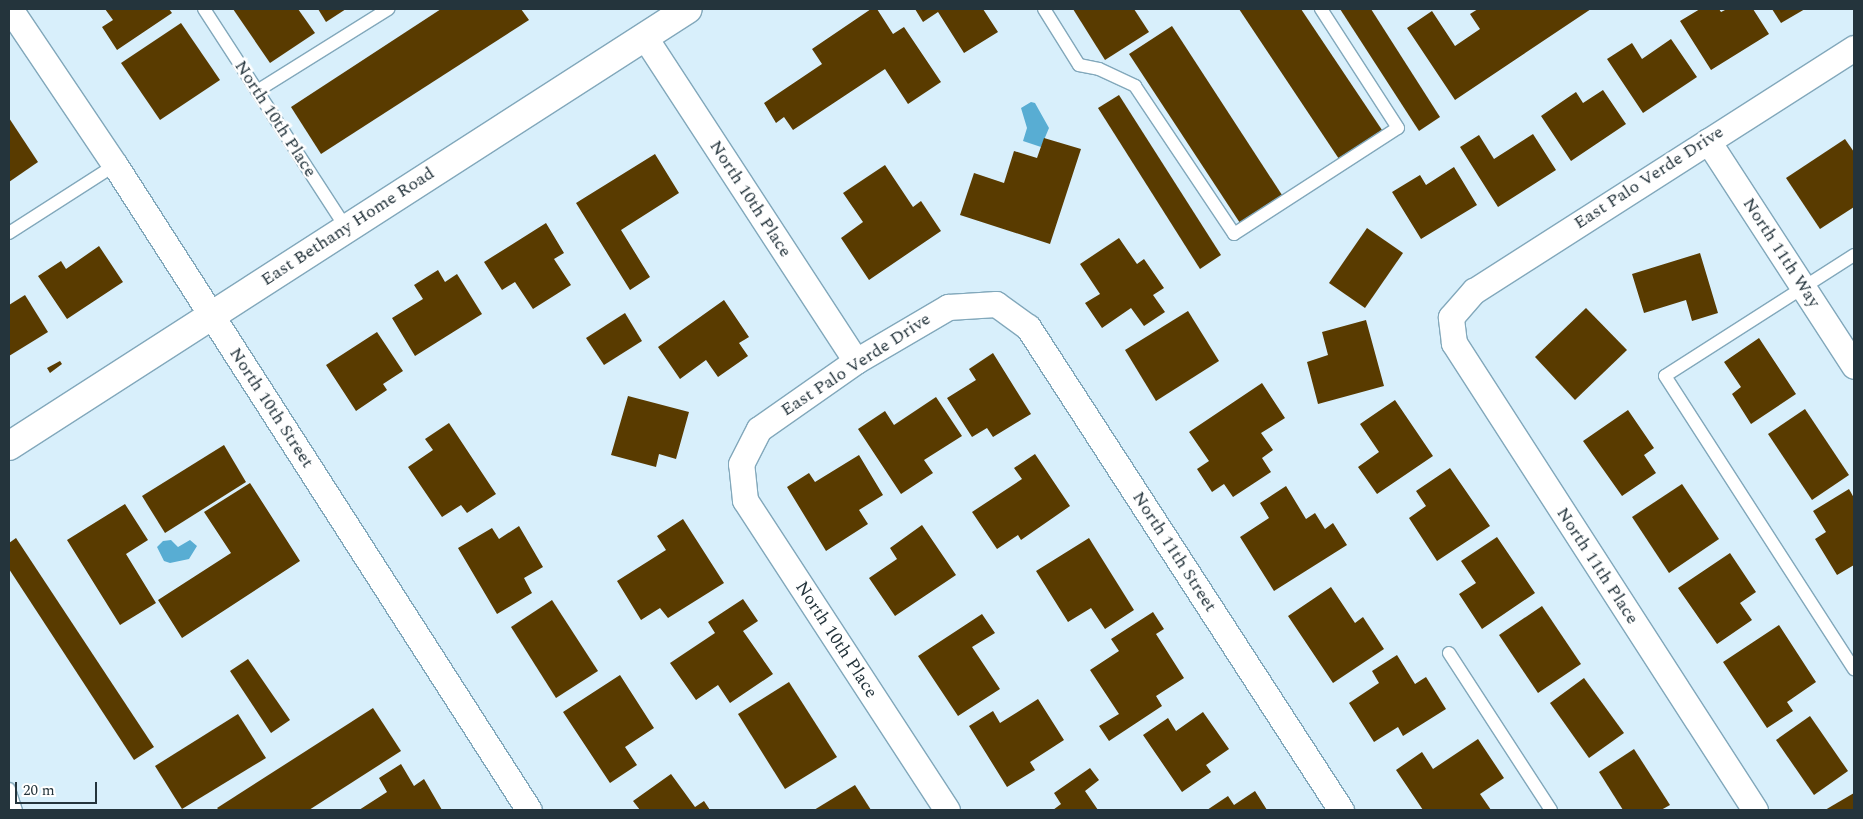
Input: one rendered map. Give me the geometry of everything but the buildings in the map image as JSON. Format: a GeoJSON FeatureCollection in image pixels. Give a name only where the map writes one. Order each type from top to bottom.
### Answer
{"type":"FeatureCollection","features":[{"type":"Feature","properties":{"kind":"main road","name":"East Bethany Home Road"},"geometry":{"type":"LineString","coordinates":[[9,446],[684,10]]}},
{"type":"Feature","properties":{"kind":"street","name":"North 10th Street"},"geometry":{"type":"LineString","coordinates":[[14,25],[115,164],[529,810]]}},
{"type":"Feature","properties":{"kind":"street","name":"North 10th Place"},"geometry":{"type":"LineString","coordinates":[[644,36],[856,361]]}},
{"type":"Feature","properties":{"kind":"street","name":"East Palo Verde Drive"},"geometry":{"type":"LineString","coordinates":[[1452,318],[1474,291],[1854,48]]}},
{"type":"Feature","properties":{"kind":"street","name":"North 11th Way"},"geometry":{"type":"LineString","coordinates":[[1708,140],[1854,366]]}},
{"type":"Feature","properties":{"kind":"street","name":"East Palo Verde Drive"},"geometry":{"type":"LineString","coordinates":[[740,464],[759,429],[856,361],[948,307],[996,304]]}},
{"type":"Feature","properties":{"kind":"street","name":"North 11th Street"},"geometry":{"type":"LineString","coordinates":[[996,304],[1028,327],[1340,810]]}},
{"type":"Feature","properties":{"kind":"street","name":"North 11th Place"},"geometry":{"type":"LineString","coordinates":[[1452,318],[1454,343],[1755,810]]}},
{"type":"Feature","properties":{"kind":"street","name":"North 10th Place"},"geometry":{"type":"LineString","coordinates":[[740,464],[745,500],[947,810]]}},
{"type":"Feature","properties":{"kind":"lane","name":"North 10th Place"},"geometry":{"type":"LineString","coordinates":[[204,9],[346,228]]}},
{"type":"Feature","properties":{"kind":"lane"},"geometry":{"type":"LineString","coordinates":[[257,92],[388,9]]}},
{"type":"Feature","properties":{"kind":"lane"},"geometry":{"type":"LineString","coordinates":[[1044,9],[1079,65],[1100,69],[1135,86],[1234,234],[1398,128],[1321,9]]}},
{"type":"Feature","properties":{"kind":"lane"},"geometry":{"type":"LineString","coordinates":[[9,234],[115,164]]}},
{"type":"Feature","properties":{"kind":"lane"},"geometry":{"type":"LineString","coordinates":[[1854,255],[1665,376],[1854,669]]}},
{"type":"Feature","properties":{"kind":"lane"},"geometry":{"type":"LineString","coordinates":[[1449,653],[1551,810]]}},
{"type":"Feature","properties":{"kind":"lane"},"geometry":{"type":"LineString","coordinates":[[9,789],[16,810]]}},
{"type":"Feature","properties":{"kind":"water"},"geometry":{"type":"Polygon","coordinates":[[[1031,102],[1035,103],[1049,128],[1041,147],[1023,141],[1027,128],[1021,108],[1031,102]]]}},
{"type":"Feature","properties":{"kind":"water"},"geometry":{"type":"Polygon","coordinates":[[[171,540],[178,547],[190,540],[197,546],[189,559],[170,563],[164,561],[157,547],[163,541],[171,540]]]}}]}
